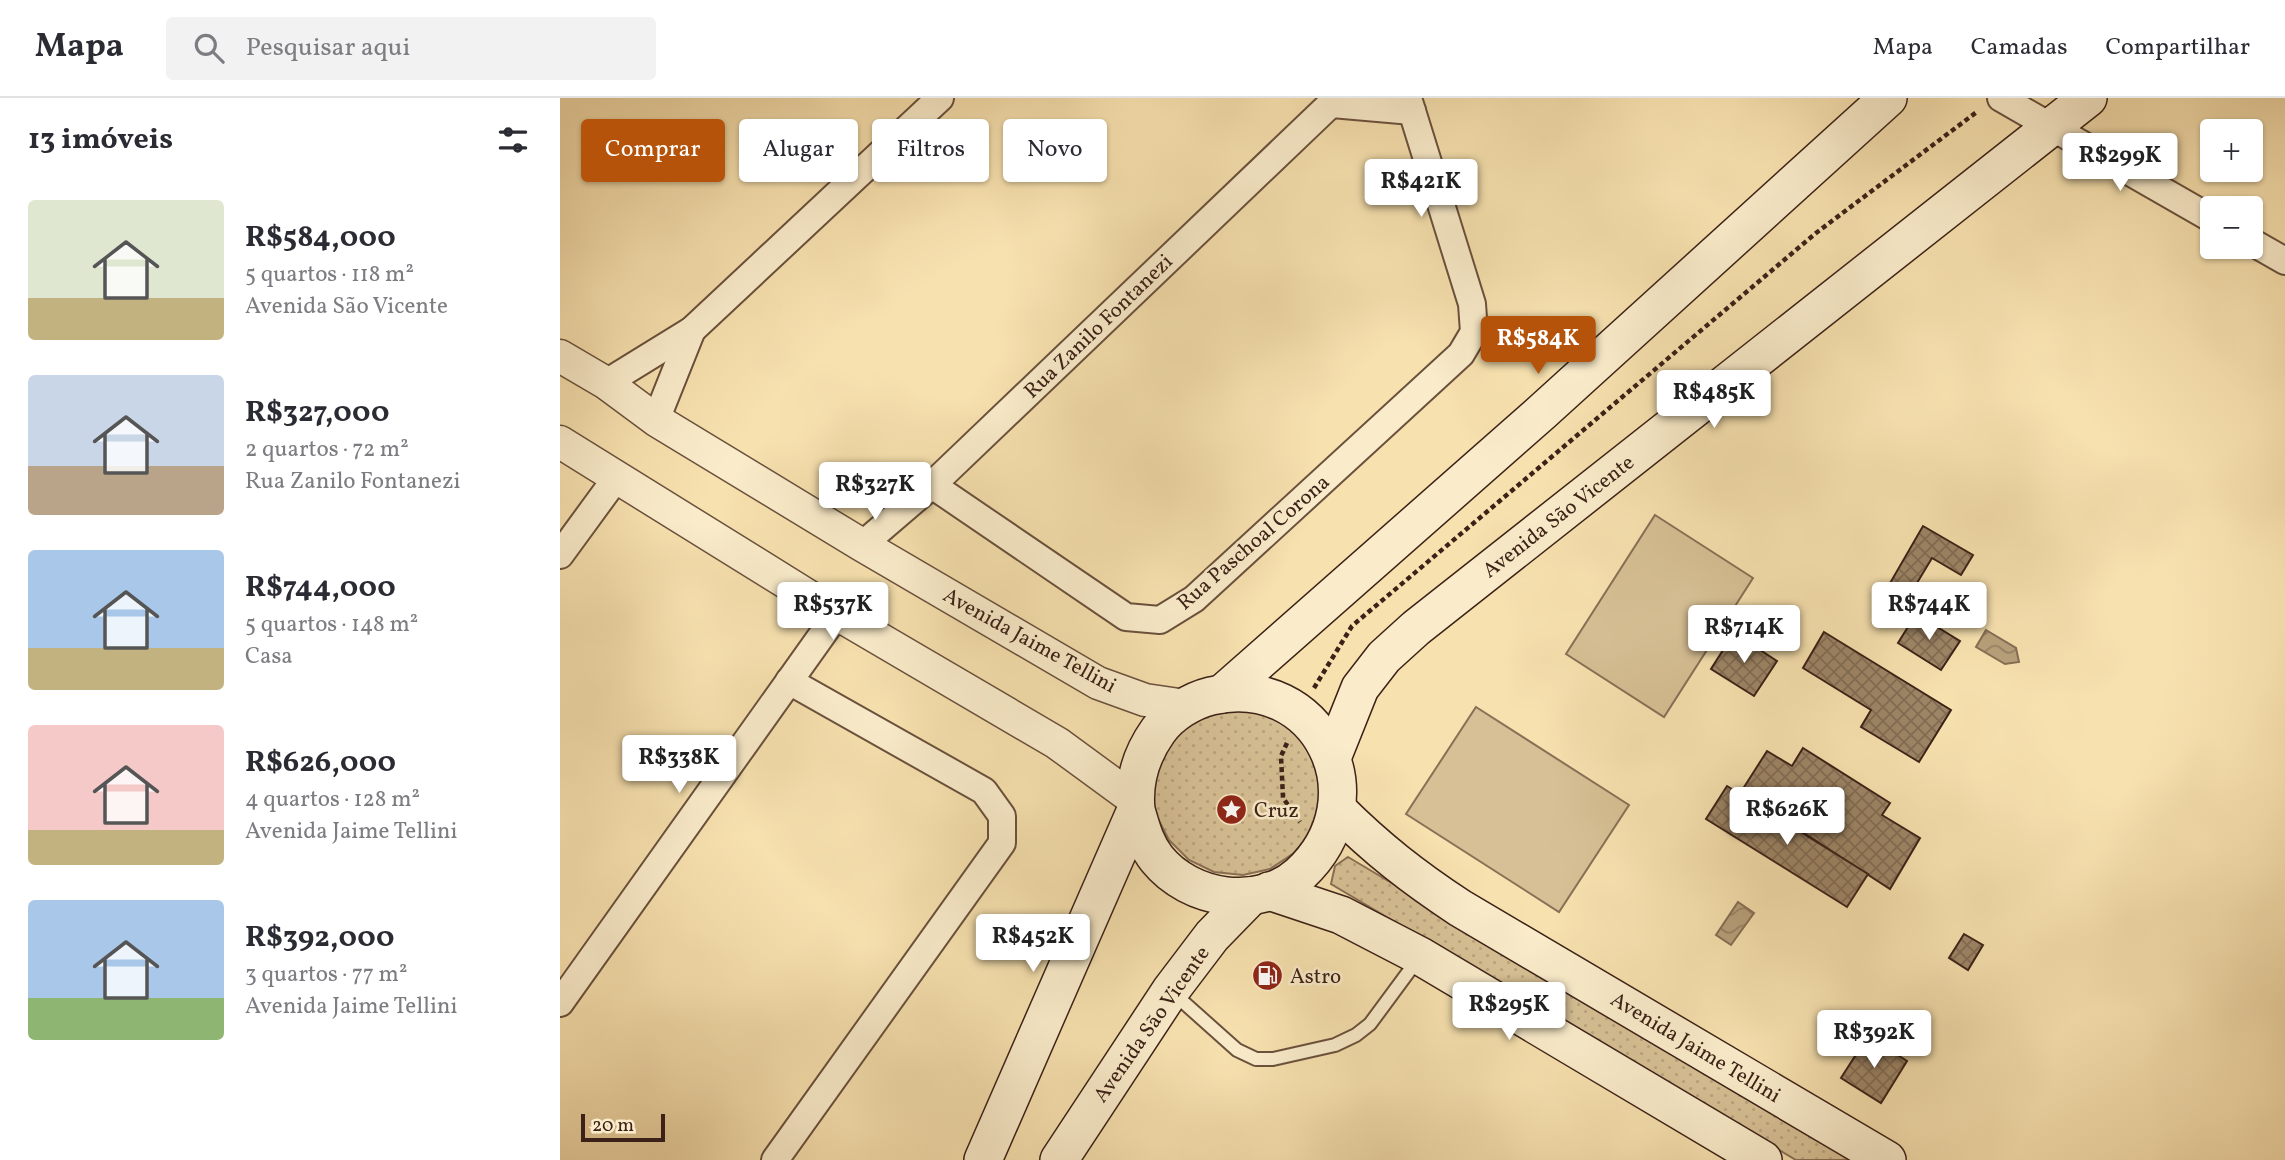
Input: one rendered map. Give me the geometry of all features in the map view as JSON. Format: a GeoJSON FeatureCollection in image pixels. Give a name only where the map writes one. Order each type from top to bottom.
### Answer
{"type":"FeatureCollection","features":[{"type":"Feature","properties":{"kind":"main road"},"geometry":{"type":"LineString","coordinates":[[1222,694],[1552,402],[1888,98]]}},
{"type":"Feature","properties":{"kind":"main road","name":"Avenida São Vicente"},"geometry":{"type":"LineString","coordinates":[[1332,758],[1360,688],[1384,657],[1416,628],[2088,98]]}},
{"type":"Feature","properties":{"kind":"main road"},"geometry":{"type":"LineString","coordinates":[[1250,693],[1275,700],[1298,713],[1318,733],[1332,758],[1338,792],[1337,809],[1331,831],[1320,852],[1298,876],[1260,893],[1224,896],[1199,890],[1175,877],[1157,858],[1143,835],[1135,805],[1137,772],[1147,746],[1163,723],[1186,706],[1203,698],[1222,694],[1250,693]]}},
{"type":"Feature","properties":{"kind":"main road"},"geometry":{"type":"LineString","coordinates":[[983,1160],[1135,805]]}},
{"type":"Feature","properties":{"kind":"main road","name":"Avenida Jaime Tellini"},"geometry":{"type":"LineString","coordinates":[[1337,809],[1381,852],[1411,876],[1460,908],[1887,1160]]}},
{"type":"Feature","properties":{"kind":"main road"},"geometry":{"type":"LineString","coordinates":[[1260,893],[1341,915],[1420,956],[1763,1160]]}},
{"type":"Feature","properties":{"kind":"main road","name":"Avenida São Vicente"},"geometry":{"type":"LineString","coordinates":[[1059,1160],[1171,990],[1212,936],[1260,893]]}},
{"type":"Feature","properties":{"kind":"street"},"geometry":{"type":"LineString","coordinates":[[606,383],[692,330],[940,98]]}},
{"type":"Feature","properties":{"kind":"street","name":"Rua Zanilo Fontanezi"},"geometry":{"type":"LineString","coordinates":[[862,545],[932,485],[1334,101],[1410,104]]}},
{"type":"Feature","properties":{"kind":"street"},"geometry":{"type":"LineString","coordinates":[[1993,102],[2053,126],[2200,212]]}},
{"type":"Feature","properties":{"kind":"street","name":"Rua Paschoal Corona"},"geometry":{"type":"LineString","coordinates":[[932,485],[1125,617],[1160,620],[1195,599],[1461,354],[1474,332],[1472,304],[1410,104]]}},
{"type":"Feature","properties":{"kind":"street"},"geometry":{"type":"LineString","coordinates":[[2263,248],[2285,261]]}},
{"type":"Feature","properties":{"kind":"street"},"geometry":{"type":"LineString","coordinates":[[656,419],[692,330]]}},
{"type":"Feature","properties":{"kind":"street","name":"Avenida Jaime Tellini"},"geometry":{"type":"LineString","coordinates":[[560,356],[606,383],[656,419],[862,545],[1098,683],[1144,699],[1186,706]]}},
{"type":"Feature","properties":{"kind":"street"},"geometry":{"type":"LineString","coordinates":[[560,442],[837,614],[1057,743],[1135,805]]}},
{"type":"Feature","properties":{"kind":"street"},"geometry":{"type":"LineString","coordinates":[[560,555],[617,477]]}},
{"type":"Feature","properties":{"kind":"street"},"geometry":{"type":"LineString","coordinates":[[560,1003],[837,614]]}},
{"type":"Feature","properties":{"kind":"street"},"geometry":{"type":"LineString","coordinates":[[775,1160],[1002,843],[1002,816],[984,791],[789,681]]}},
{"type":"Feature","properties":{"kind":"lane"},"geometry":{"type":"LineString","coordinates":[[1171,990],[1237,1050],[1256,1059],[1273,1059],[1335,1045],[1356,1035],[1370,1024],[1420,956]]}},
{"type":"Feature","properties":{"kind":"path"},"geometry":{"type":"LineString","coordinates":[[1320,852],[1283,798],[1281,756],[1298,713],[1352,626],[1816,233],[1993,102]]}},
{"type":"Feature","properties":{"kind":"shaded area"},"geometry":{"type":"Polygon","coordinates":[[[1655,515],[1753,578],[1664,717],[1566,654],[1655,515]]]}},
{"type":"Feature","properties":{"kind":"shaded area"},"geometry":{"type":"Polygon","coordinates":[[[1219,705],[1274,711],[1315,749],[1323,805],[1312,832],[1294,853],[1270,869],[1243,875],[1214,872],[1189,860],[1169,840],[1156,815],[1151,787],[1171,734],[1219,705]]]}},
{"type":"Feature","properties":{"kind":"shaded area"},"geometry":{"type":"Polygon","coordinates":[[[1476,707],[1629,805],[1559,912],[1406,814],[1476,707]]]}},
{"type":"Feature","properties":{"kind":"shaded area"},"geometry":{"type":"Polygon","coordinates":[[[1348,857],[1857,1160],[1796,1160],[1331,884],[1335,866],[1348,857]]]}},
{"type":"Feature","properties":{"kind":"water"},"geometry":{"type":"Polygon","coordinates":[[[1986,630],[2016,648],[2019,662],[2005,664],[1976,647],[1986,630]]]}},
{"type":"Feature","properties":{"kind":"water"},"geometry":{"type":"Polygon","coordinates":[[[1738,902],[1754,913],[1731,945],[1716,935],[1738,902]]]}},
{"type":"Feature","properties":{"kind":"building"},"geometry":{"type":"Polygon","coordinates":[[[1923,526],[1973,555],[1961,575],[1932,558],[1902,608],[1882,597],[1923,526]]]}},
{"type":"Feature","properties":{"kind":"building"},"geometry":{"type":"Polygon","coordinates":[[[1916,614],[1960,641],[1941,670],[1898,643],[1916,614]]]}},
{"type":"Feature","properties":{"kind":"building"},"geometry":{"type":"Polygon","coordinates":[[[1824,632],[1951,710],[1919,762],[1861,727],[1871,710],[1803,668],[1824,632]]]}},
{"type":"Feature","properties":{"kind":"building"},"geometry":{"type":"Polygon","coordinates":[[[1734,633],[1777,661],[1754,696],[1711,669],[1734,633]]]}},
{"type":"Feature","properties":{"kind":"building"},"geometry":{"type":"Polygon","coordinates":[[[1803,748],[1890,803],[1882,815],[1920,838],[1890,889],[1741,792],[1767,751],[1792,766],[1803,748]]]}},
{"type":"Feature","properties":{"kind":"building"},"geometry":{"type":"Polygon","coordinates":[[[1727,786],[1868,874],[1847,907],[1706,819],[1727,786]]]}},
{"type":"Feature","properties":{"kind":"building"},"geometry":{"type":"Polygon","coordinates":[[[1964,934],[1983,945],[1968,970],[1949,958],[1964,934]]]}},
{"type":"Feature","properties":{"kind":"building"},"geometry":{"type":"Polygon","coordinates":[[[1868,1036],[1907,1061],[1881,1103],[1841,1078],[1868,1036]]]}},
{"type":"Feature","properties":{"kind":"place","name":"Cruz"},"geometry":{"type":"Point","coordinates":[1231,810]}},
{"type":"Feature","properties":{"kind":"place","name":"Astro"},"geometry":{"type":"Point","coordinates":[1267,976]}}]}
